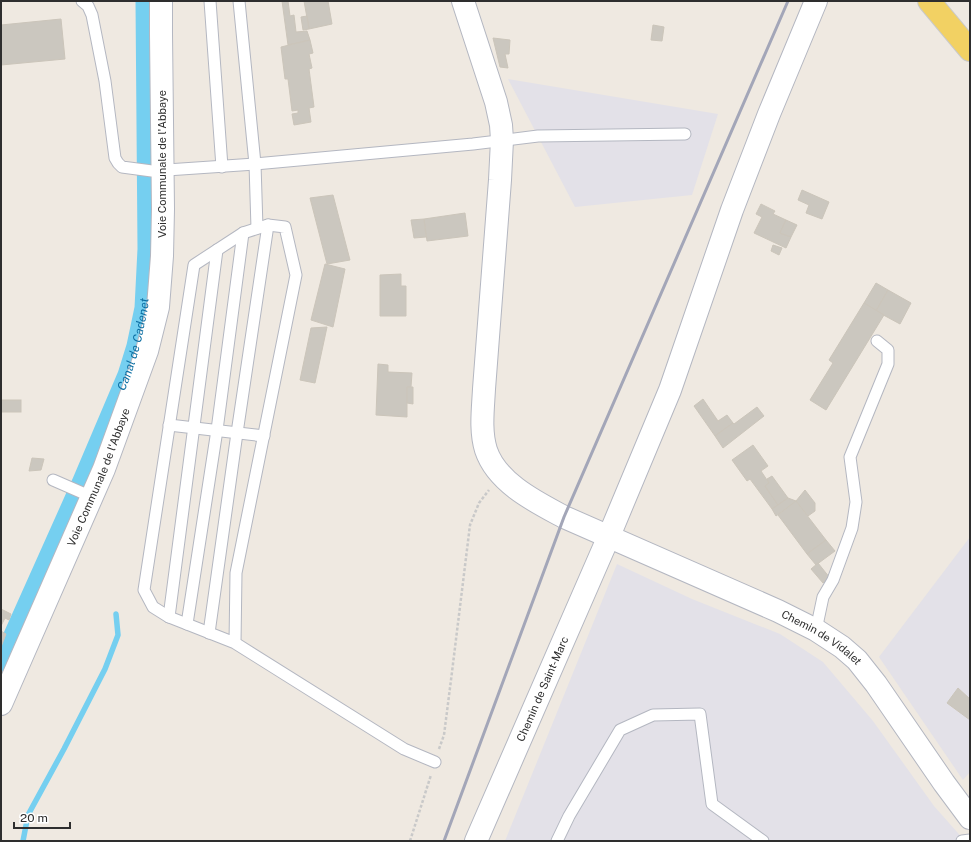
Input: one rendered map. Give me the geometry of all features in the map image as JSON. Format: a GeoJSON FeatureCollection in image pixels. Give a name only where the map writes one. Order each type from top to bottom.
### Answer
{"type":"FeatureCollection","features":[{"type":"Feature","properties":{"kind":"main road"},"geometry":{"type":"LineString","coordinates":[[935,8],[970,50]]}},
{"type":"Feature","properties":{"kind":"street","name":"Voie Communale de l'Abbaye"},"geometry":{"type":"LineString","coordinates":[[1,704],[104,469],[147,351],[158,307],[162,256],[158,171],[161,1]]}},
{"type":"Feature","properties":{"kind":"street","name":"Chemin de Vidalet"},"geometry":{"type":"LineString","coordinates":[[463,1],[496,102],[501,125],[502,140],[483,416],[486,450],[491,461],[501,475],[520,492],[564,517],[778,611],[816,630],[842,647],[857,660],[876,684],[970,818]]}},
{"type":"Feature","properties":{"kind":"street","name":"Chemin de Saint-Marc"},"geometry":{"type":"LineString","coordinates":[[476,841],[609,536],[670,390],[732,210],[769,114],[816,1]]}},
{"type":"Feature","properties":{"kind":"lane"},"geometry":{"type":"LineString","coordinates":[[82,1],[88,6],[92,15],[105,81],[114,158],[122,167],[158,171],[222,167],[465,145],[538,136],[685,134]]}},
{"type":"Feature","properties":{"kind":"lane"},"geometry":{"type":"LineString","coordinates":[[210,1],[222,167]]}},
{"type":"Feature","properties":{"kind":"lane"},"geometry":{"type":"LineString","coordinates":[[239,1],[255,164],[257,228]]}},
{"type":"Feature","properties":{"kind":"lane"},"geometry":{"type":"LineString","coordinates":[[209,633],[268,225]]}},
{"type":"Feature","properties":{"kind":"lane"},"geometry":{"type":"LineString","coordinates":[[235,643],[236,573],[296,275],[285,227],[268,225],[243,233],[194,265],[144,590],[154,607],[169,618],[235,643],[404,749],[435,762]]}},
{"type":"Feature","properties":{"kind":"lane"},"geometry":{"type":"LineString","coordinates":[[187,624],[217,430],[243,233]]}},
{"type":"Feature","properties":{"kind":"lane"},"geometry":{"type":"LineString","coordinates":[[169,618],[217,250]]}},
{"type":"Feature","properties":{"kind":"lane"},"geometry":{"type":"LineString","coordinates":[[816,630],[823,597],[833,580],[852,528],[856,502],[850,457],[888,364],[888,350],[877,341]]}},
{"type":"Feature","properties":{"kind":"lane"},"geometry":{"type":"LineString","coordinates":[[169,425],[264,436]]}},
{"type":"Feature","properties":{"kind":"lane"},"geometry":{"type":"LineString","coordinates":[[53,480],[91,497]]}},
{"type":"Feature","properties":{"kind":"lane"},"geometry":{"type":"LineString","coordinates":[[557,841],[569,816],[620,730],[653,715],[700,714],[712,804],[763,841]]}},
{"type":"Feature","properties":{"kind":"lane"},"geometry":{"type":"LineString","coordinates":[[962,841],[970,840]]}},
{"type":"Feature","properties":{"kind":"path"},"geometry":{"type":"LineString","coordinates":[[410,841],[444,735],[470,525],[479,503],[501,475]]}},
{"type":"Feature","properties":{"kind":"shaded area"},"geometry":{"type":"Polygon","coordinates":[[[508,79],[718,114],[692,195],[575,207],[508,79]]]}},
{"type":"Feature","properties":{"kind":"shaded area"},"geometry":{"type":"Polygon","coordinates":[[[970,537],[970,772],[963,780],[879,657],[970,537]]]}},
{"type":"Feature","properties":{"kind":"shaded area"},"geometry":{"type":"Polygon","coordinates":[[[617,564],[692,599],[780,634],[823,662],[873,721],[934,806],[965,841],[505,841],[617,564]]]}},
{"type":"Feature","properties":{"kind":"building"},"geometry":{"type":"Polygon","coordinates":[[[282,1],[288,1],[290,16],[294,15],[296,32],[307,31],[310,40],[288,45],[282,1]]]}},
{"type":"Feature","properties":{"kind":"building"},"geometry":{"type":"Polygon","coordinates":[[[304,1],[328,1],[332,24],[309,29],[304,1]]]}},
{"type":"Feature","properties":{"kind":"building"},"geometry":{"type":"Polygon","coordinates":[[[307,16],[309,29],[303,30],[301,17],[307,16]]]}},
{"type":"Feature","properties":{"kind":"building"},"geometry":{"type":"Polygon","coordinates":[[[61,19],[65,59],[1,65],[1,25],[61,19]]]}},
{"type":"Feature","properties":{"kind":"building"},"geometry":{"type":"Polygon","coordinates":[[[653,25],[664,27],[662,41],[651,40],[653,25]]]}},
{"type":"Feature","properties":{"kind":"building"},"geometry":{"type":"Polygon","coordinates":[[[493,38],[510,40],[509,54],[505,54],[508,68],[500,67],[493,38]]]}},
{"type":"Feature","properties":{"kind":"building"},"geometry":{"type":"Polygon","coordinates":[[[310,40],[313,53],[309,54],[312,68],[309,69],[314,107],[309,108],[311,122],[294,125],[292,114],[298,113],[298,110],[292,111],[288,79],[285,79],[281,47],[310,40]]]}},
{"type":"Feature","properties":{"kind":"building"},"geometry":{"type":"Polygon","coordinates":[[[802,190],[829,202],[822,219],[806,213],[809,205],[798,200],[802,190]]]}},
{"type":"Feature","properties":{"kind":"building"},"geometry":{"type":"Polygon","coordinates":[[[333,195],[350,260],[327,264],[310,198],[333,195]]]}},
{"type":"Feature","properties":{"kind":"building"},"geometry":{"type":"Polygon","coordinates":[[[761,204],[775,211],[773,214],[786,220],[780,233],[791,237],[786,248],[754,233],[762,217],[756,214],[761,204]]]}},
{"type":"Feature","properties":{"kind":"building"},"geometry":{"type":"Polygon","coordinates":[[[465,213],[468,236],[427,241],[424,219],[465,213]]]}},
{"type":"Feature","properties":{"kind":"building"},"geometry":{"type":"Polygon","coordinates":[[[424,219],[426,237],[414,238],[411,220],[424,219]]]}},
{"type":"Feature","properties":{"kind":"building"},"geometry":{"type":"Polygon","coordinates":[[[786,220],[797,225],[791,237],[780,233],[786,220]]]}},
{"type":"Feature","properties":{"kind":"building"},"geometry":{"type":"Polygon","coordinates":[[[773,245],[782,248],[779,255],[771,251],[773,245]]]}},
{"type":"Feature","properties":{"kind":"building"},"geometry":{"type":"Polygon","coordinates":[[[325,264],[345,269],[333,327],[311,320],[325,264]]]}},
{"type":"Feature","properties":{"kind":"building"},"geometry":{"type":"Polygon","coordinates":[[[401,274],[401,286],[406,286],[406,316],[380,316],[380,275],[401,274]]]}},
{"type":"Feature","properties":{"kind":"building"},"geometry":{"type":"Polygon","coordinates":[[[876,283],[888,290],[876,311],[864,303],[876,283]]]}},
{"type":"Feature","properties":{"kind":"building"},"geometry":{"type":"Polygon","coordinates":[[[888,290],[911,303],[900,324],[876,311],[888,290]]]}},
{"type":"Feature","properties":{"kind":"building"},"geometry":{"type":"Polygon","coordinates":[[[864,303],[884,315],[826,410],[810,400],[833,363],[829,360],[864,303]]]}},
{"type":"Feature","properties":{"kind":"building"},"geometry":{"type":"Polygon","coordinates":[[[327,327],[315,383],[300,380],[311,328],[327,327]]]}},
{"type":"Feature","properties":{"kind":"building"},"geometry":{"type":"Polygon","coordinates":[[[378,364],[388,365],[388,372],[412,373],[411,387],[407,387],[407,417],[376,415],[378,364]]]}},
{"type":"Feature","properties":{"kind":"building"},"geometry":{"type":"Polygon","coordinates":[[[407,387],[413,387],[413,404],[407,403],[407,387]]]}},
{"type":"Feature","properties":{"kind":"building"},"geometry":{"type":"Polygon","coordinates":[[[703,399],[718,421],[727,415],[733,423],[715,436],[694,406],[703,399]]]}},
{"type":"Feature","properties":{"kind":"building"},"geometry":{"type":"Polygon","coordinates":[[[1,400],[21,400],[21,412],[1,412],[1,400]]]}},
{"type":"Feature","properties":{"kind":"building"},"geometry":{"type":"Polygon","coordinates":[[[757,407],[764,416],[723,448],[715,436],[757,407]]]}},
{"type":"Feature","properties":{"kind":"building"},"geometry":{"type":"Polygon","coordinates":[[[753,445],[768,466],[761,471],[769,483],[765,486],[778,505],[772,509],[750,479],[747,481],[732,460],[753,445]]]}},
{"type":"Feature","properties":{"kind":"building"},"geometry":{"type":"Polygon","coordinates":[[[32,458],[44,459],[41,470],[29,471],[32,458]]]}},
{"type":"Feature","properties":{"kind":"building"},"geometry":{"type":"Polygon","coordinates":[[[772,476],[788,498],[778,505],[765,486],[769,483],[767,479],[772,476]]]}},
{"type":"Feature","properties":{"kind":"building"},"geometry":{"type":"Polygon","coordinates":[[[805,490],[815,503],[815,511],[808,516],[796,501],[805,490]]]}},
{"type":"Feature","properties":{"kind":"building"},"geometry":{"type":"Polygon","coordinates":[[[788,498],[796,501],[776,516],[772,509],[788,498]]]}},
{"type":"Feature","properties":{"kind":"building"},"geometry":{"type":"Polygon","coordinates":[[[796,501],[826,540],[807,554],[778,515],[796,501]]]}},
{"type":"Feature","properties":{"kind":"building"},"geometry":{"type":"Polygon","coordinates":[[[826,540],[835,551],[816,565],[807,554],[826,540]]]}},
{"type":"Feature","properties":{"kind":"building"},"geometry":{"type":"Polygon","coordinates":[[[818,563],[830,578],[823,583],[811,569],[818,563]]]}},
{"type":"Feature","properties":{"kind":"building"},"geometry":{"type":"Polygon","coordinates":[[[1,609],[11,614],[9,620],[5,618],[1,626],[1,609]]]}},
{"type":"Feature","properties":{"kind":"building"},"geometry":{"type":"Polygon","coordinates":[[[1,631],[6,634],[1,647],[1,631]]]}},
{"type":"Feature","properties":{"kind":"building"},"geometry":{"type":"Polygon","coordinates":[[[958,688],[970,699],[970,720],[947,703],[958,688]]]}},
{"type":"Feature","properties":{"kind":"waterway","name":"Canal de Cadenet"},"geometry":{"type":"LineString","coordinates":[[1,662],[82,481],[127,375],[136,346],[144,308],[147,249],[145,1]]}},
{"type":"Feature","properties":{"kind":"waterway"},"geometry":{"type":"LineString","coordinates":[[23,841],[28,815],[105,669],[118,635],[116,614]]}},
{"type":"Feature","properties":{"kind":"railway"},"geometry":{"type":"LineString","coordinates":[[444,841],[564,517],[788,1]]}}]}
